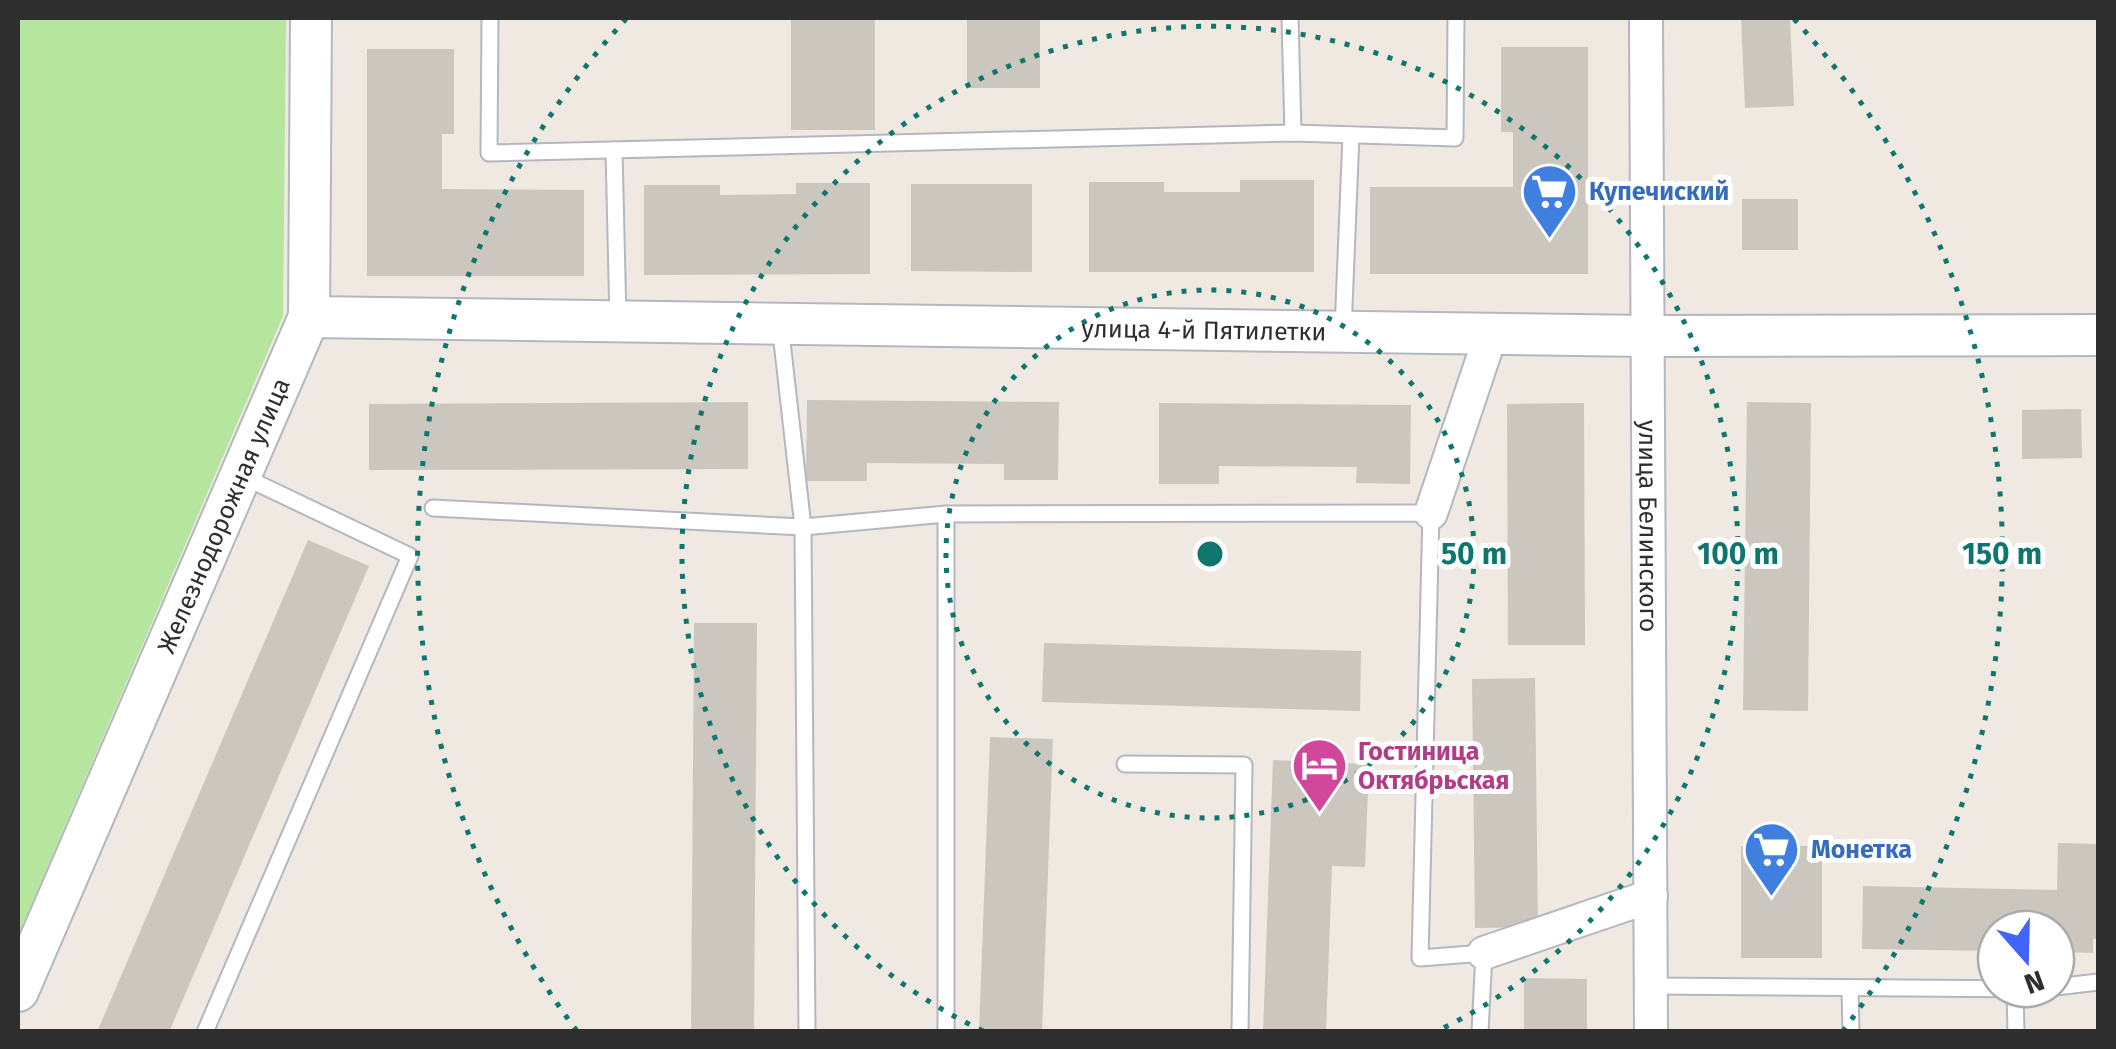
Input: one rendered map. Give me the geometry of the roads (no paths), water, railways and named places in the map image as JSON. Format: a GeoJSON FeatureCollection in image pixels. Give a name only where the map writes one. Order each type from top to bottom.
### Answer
{"type":"FeatureCollection","features":[{"type":"Feature","properties":{"kind":"street","name":"Железнодорожная улица"},"geometry":{"type":"LineString","coordinates":[[18,991],[308,318],[311,18]]}},
{"type":"Feature","properties":{"kind":"street","name":"улица Белинского"},"geometry":{"type":"LineString","coordinates":[[1646,18],[1652,1032]]}},
{"type":"Feature","properties":{"kind":"street","name":"улица 4-й Пятилетки"},"geometry":{"type":"LineString","coordinates":[[308,318],[1646,336],[2098,335]]}},
{"type":"Feature","properties":{"kind":"street"},"geometry":{"type":"LineString","coordinates":[[1431,513],[1491,334]]}},
{"type":"Feature","properties":{"kind":"street"},"geometry":{"type":"LineString","coordinates":[[1484,953],[1650,896]]}},
{"type":"Feature","properties":{"kind":"lane"},"geometry":{"type":"LineString","coordinates":[[490,18],[489,154],[1293,133],[1455,138],[1456,18]]}},
{"type":"Feature","properties":{"kind":"lane"},"geometry":{"type":"LineString","coordinates":[[1290,18],[1293,133]]}},
{"type":"Feature","properties":{"kind":"lane"},"geometry":{"type":"LineString","coordinates":[[1343,332],[1351,135]]}},
{"type":"Feature","properties":{"kind":"lane"},"geometry":{"type":"LineString","coordinates":[[614,150],[618,322]]}},
{"type":"Feature","properties":{"kind":"lane"},"geometry":{"type":"LineString","coordinates":[[780,324],[803,527],[807,1032]]}},
{"type":"Feature","properties":{"kind":"lane"},"geometry":{"type":"LineString","coordinates":[[205,1032],[410,556],[240,475]]}},
{"type":"Feature","properties":{"kind":"lane"},"geometry":{"type":"LineString","coordinates":[[433,508],[803,527],[946,514],[1431,513],[1420,958],[1484,953],[1480,1032]]}},
{"type":"Feature","properties":{"kind":"lane"},"geometry":{"type":"LineString","coordinates":[[946,514],[946,1032]]}},
{"type":"Feature","properties":{"kind":"lane"},"geometry":{"type":"LineString","coordinates":[[1125,764],[1244,765],[1240,1032]]}},
{"type":"Feature","properties":{"kind":"lane"},"geometry":{"type":"LineString","coordinates":[[1651,986],[1976,991]]}},
{"type":"Feature","properties":{"kind":"lane"},"geometry":{"type":"LineString","coordinates":[[1850,990],[1851,1032]]}},
{"type":"Feature","properties":{"kind":"place","name":"Купечиский"},"geometry":{"type":"Point","coordinates":[1550,240]}},
{"type":"Feature","properties":{"kind":"place","name":"Гостиница Октябрьская"},"geometry":{"type":"Point","coordinates":[1319,814]}},
{"type":"Feature","properties":{"kind":"place","name":"Монетка"},"geometry":{"type":"Point","coordinates":[1772,898]}}]}
